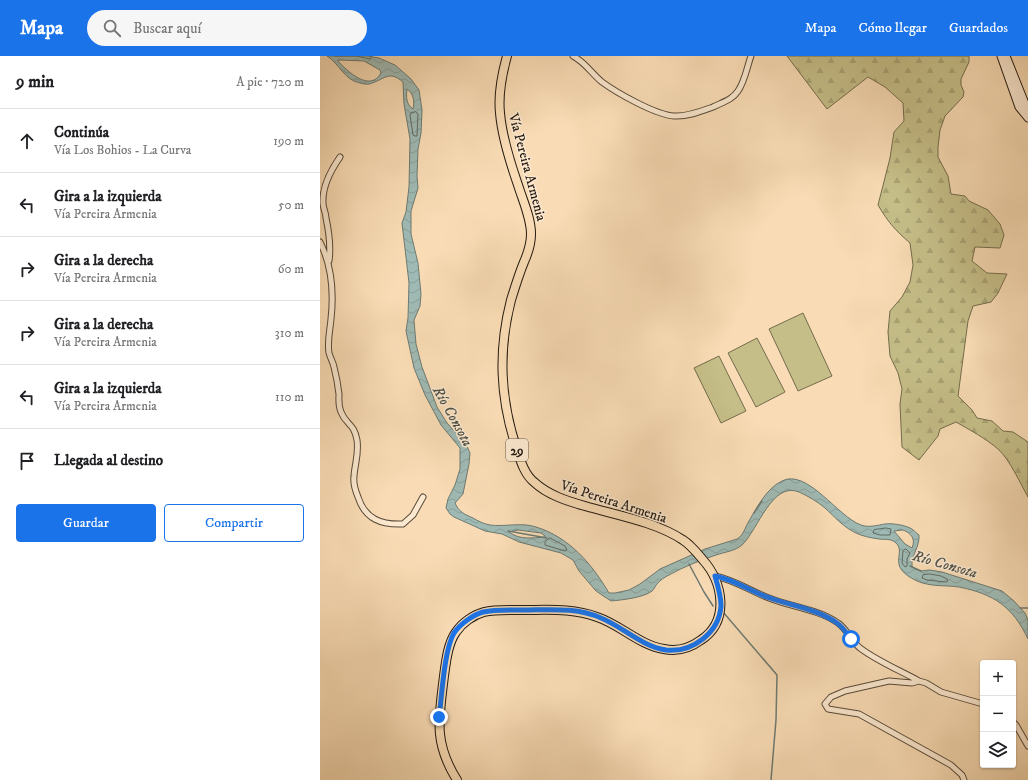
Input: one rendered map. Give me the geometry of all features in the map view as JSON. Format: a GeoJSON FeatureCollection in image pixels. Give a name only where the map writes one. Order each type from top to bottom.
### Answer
{"type":"FeatureCollection","features":[{"type":"Feature","properties":{"kind":"main road","name":"Vía Pereira Armenia"},"geometry":{"type":"LineString","coordinates":[[507,56],[500,91],[500,111],[507,149],[528,218],[531,233],[529,250],[512,297],[506,322],[503,358],[504,397],[510,429],[519,456],[527,475],[546,491],[575,503],[655,527],[682,539],[706,562],[715,576]]}},
{"type":"Feature","properties":{"kind":"main road","name":"29"},"geometry":{"type":"LineString","coordinates":[[458,780],[444,756],[438,726],[450,645],[454,634],[467,621],[483,612],[495,610],[562,609],[578,611],[601,618],[651,646],[666,650],[685,649],[707,636],[718,619],[721,607],[720,593],[715,576]]}},
{"type":"Feature","properties":{"kind":"street"},"geometry":{"type":"LineString","coordinates":[[573,56],[579,59],[602,82],[638,103],[664,115],[675,116],[704,110],[730,99],[738,91],[742,83],[751,56]]}},
{"type":"Feature","properties":{"kind":"street"},"geometry":{"type":"LineString","coordinates":[[1001,56],[1025,106]]}},
{"type":"Feature","properties":{"kind":"street"},"geometry":{"type":"LineString","coordinates":[[1006,56],[1028,118]]}},
{"type":"Feature","properties":{"kind":"street"},"geometry":{"type":"LineString","coordinates":[[340,157],[334,165],[325,186],[323,200],[330,252],[329,262],[332,301],[331,320],[328,332],[329,354],[334,365],[339,394],[338,404],[341,413],[355,430],[358,455],[354,474],[354,484],[360,503],[368,514],[381,522],[392,525],[403,524],[413,515],[423,497]]}},
{"type":"Feature","properties":{"kind":"street"},"geometry":{"type":"LineString","coordinates":[[320,242],[329,262]]}},
{"type":"Feature","properties":{"kind":"street"},"geometry":{"type":"LineString","coordinates":[[715,576],[736,582],[769,598],[816,612],[838,623],[859,648],[941,692],[980,703]]}},
{"type":"Feature","properties":{"kind":"street"},"geometry":{"type":"LineString","coordinates":[[919,681],[912,683],[889,681],[845,691],[831,697],[825,704],[828,709],[859,714],[880,725],[951,765],[962,775],[964,780]]}},
{"type":"Feature","properties":{"kind":"street"},"geometry":{"type":"LineString","coordinates":[[1016,725],[1028,746]]}},
{"type":"Feature","properties":{"kind":"green space"},"geometry":{"type":"Polygon","coordinates":[[[787,56],[969,56],[969,62],[961,79],[961,85],[964,92],[963,97],[945,116],[940,130],[938,157],[948,176],[951,194],[965,196],[969,201],[988,210],[1000,224],[1004,235],[1000,248],[975,247],[972,261],[987,273],[1007,274],[998,293],[991,302],[973,306],[968,321],[958,396],[972,410],[977,418],[992,421],[1003,431],[1013,432],[1028,442],[1028,497],[1011,465],[998,449],[956,422],[940,429],[938,436],[919,460],[902,447],[900,404],[902,389],[898,373],[890,356],[888,332],[890,311],[902,297],[910,282],[913,265],[910,243],[892,226],[878,205],[890,158],[894,132],[904,121],[903,103],[885,87],[868,77],[827,109],[787,56]]]}},
{"type":"Feature","properties":{"kind":"green space"},"geometry":{"type":"Polygon","coordinates":[[[803,313],[832,376],[798,391],[769,329],[803,313]]]}},
{"type":"Feature","properties":{"kind":"green space"},"geometry":{"type":"Polygon","coordinates":[[[757,338],[785,392],[756,407],[728,353],[757,338]]]}},
{"type":"Feature","properties":{"kind":"green space"},"geometry":{"type":"Polygon","coordinates":[[[719,356],[746,411],[721,423],[694,368],[719,356]]]}},
{"type":"Feature","properties":{"kind":"water"},"geometry":{"type":"Polygon","coordinates":[[[327,56],[367,56],[379,58],[395,65],[411,79],[419,90],[422,110],[421,133],[418,149],[418,188],[411,211],[411,234],[418,263],[421,294],[420,306],[414,320],[416,344],[422,367],[437,407],[447,423],[466,444],[470,453],[463,494],[455,503],[458,509],[488,525],[531,526],[559,537],[587,562],[609,593],[615,593],[629,590],[640,584],[660,569],[705,549],[737,539],[743,533],[763,498],[772,488],[782,481],[792,479],[802,481],[822,495],[842,513],[861,525],[870,526],[894,524],[912,529],[919,535],[919,539],[912,567],[920,571],[930,570],[942,572],[1002,591],[1025,613],[1028,620],[1028,639],[1016,618],[1009,610],[992,598],[959,587],[938,586],[917,581],[907,575],[899,565],[899,547],[894,541],[861,535],[851,531],[825,508],[799,492],[789,491],[781,494],[773,500],[748,538],[739,547],[698,561],[674,572],[661,580],[653,590],[648,593],[632,598],[611,601],[596,591],[579,571],[573,560],[561,553],[519,542],[502,534],[485,531],[450,514],[446,508],[460,469],[460,448],[441,425],[425,395],[414,368],[406,331],[409,283],[402,223],[406,212],[409,187],[410,139],[404,104],[403,82],[398,78],[387,76],[369,84],[363,84],[354,81],[346,75],[327,56]],[[338,61],[347,70],[365,81],[376,79],[381,73],[380,70],[364,61],[338,61]],[[407,89],[408,103],[413,109],[413,98],[407,89]],[[518,530],[509,532],[513,535],[522,537],[545,537],[541,533],[518,530]],[[903,530],[894,531],[905,544],[912,548],[913,539],[908,533],[903,530]]]}},
{"type":"Feature","properties":{"kind":"waterway","name":"Río Consota"},"geometry":{"type":"LineString","coordinates":[[754,513],[762,501]]}},
{"type":"Feature","properties":{"kind":"waterway","name":"Río Consota"},"geometry":{"type":"LineString","coordinates":[[508,531],[547,538]]}},
{"type":"Feature","properties":{"kind":"waterway"},"geometry":{"type":"LineString","coordinates":[[689,564],[713,606]]}},
{"type":"Feature","properties":{"kind":"waterway","name":"Río Consota"},"geometry":{"type":"LineString","coordinates":[[910,566],[921,571]]}},
{"type":"Feature","properties":{"kind":"waterway","name":"Río Consota"},"geometry":{"type":"LineString","coordinates":[[1020,608],[1028,608]]}},
{"type":"Feature","properties":{"kind":"waterway"},"geometry":{"type":"LineString","coordinates":[[723,612],[777,675],[776,720],[771,780]]}},
{"type":"Feature","properties":{"kind":"route"},"geometry":{"type":"LineString","coordinates":[[439,717],[447,659],[454,634],[467,621],[483,612],[495,610],[562,609],[578,611],[601,618],[646,644],[656,648],[666,650],[685,649],[696,644],[707,636],[718,619],[721,607],[720,593],[715,576],[736,582],[769,598],[816,612],[838,623],[851,639]]}}]}
